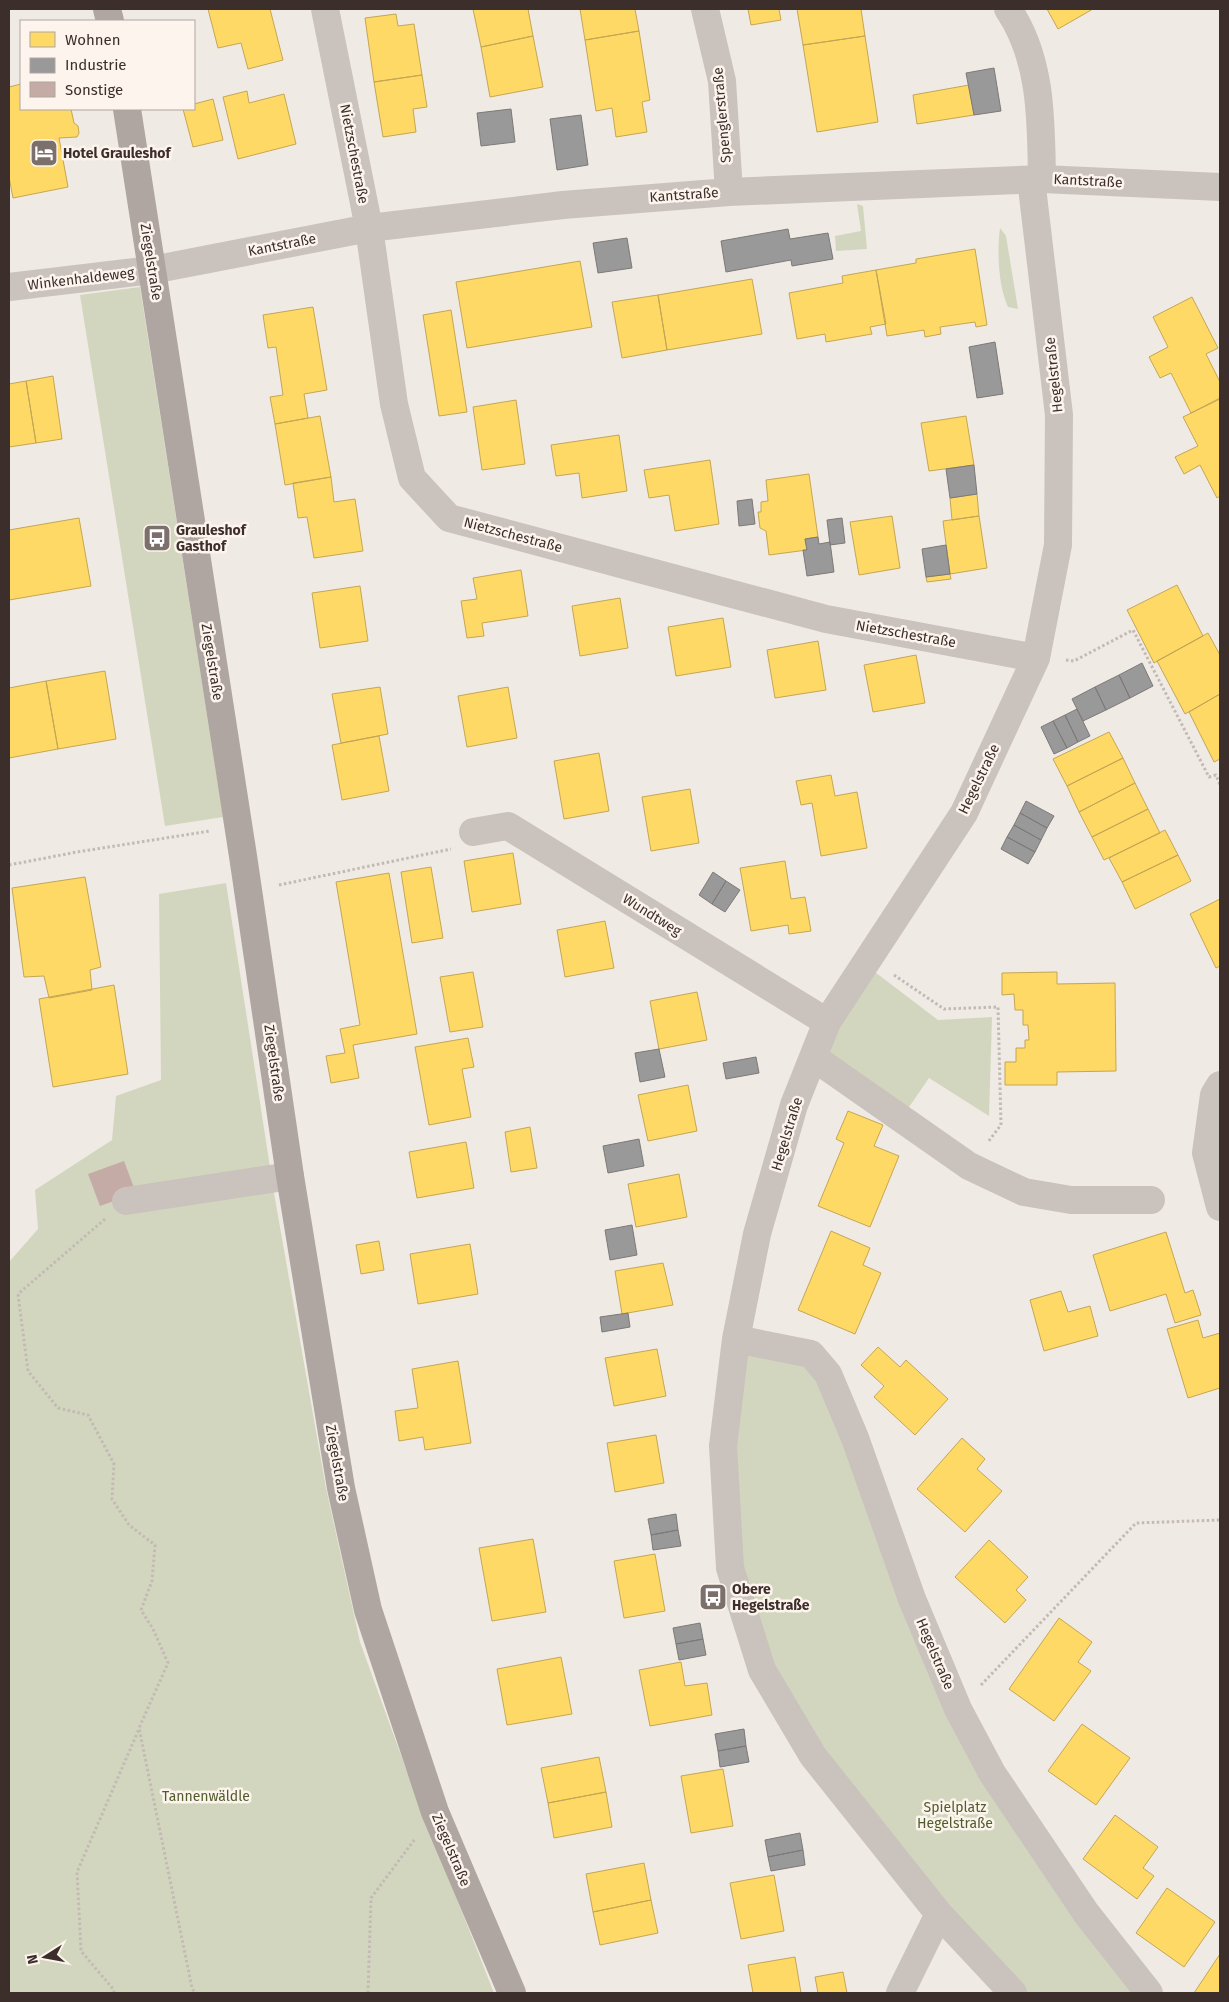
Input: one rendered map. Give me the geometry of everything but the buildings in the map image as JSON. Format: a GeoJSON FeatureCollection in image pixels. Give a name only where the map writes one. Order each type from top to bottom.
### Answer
{"type":"FeatureCollection","features":[{"type":"Feature","properties":{"kind":"main road","name":"Ziegelstraße"},"geometry":{"type":"LineString","coordinates":[[127,110],[290,1176],[341,1488],[368,1610],[435,1812],[512,1993]]}},
{"type":"Feature","properties":{"kind":"street","name":"Nietzschestraße"},"geometry":{"type":"LineString","coordinates":[[325,9],[369,228],[394,404],[412,478],[449,518],[826,619],[1036,658]]}},
{"type":"Feature","properties":{"kind":"street","name":"Spenglerstraße"},"geometry":{"type":"LineString","coordinates":[[705,9],[722,81],[729,192]]}},
{"type":"Feature","properties":{"kind":"street","name":"Hegelstraße"},"geometry":{"type":"LineString","coordinates":[[1008,9],[1028,47],[1037,83],[1041,126],[1036,179],[1059,415],[1058,545],[1036,658],[964,813],[826,1022],[794,1106],[757,1234],[736,1339],[723,1446],[730,1568],[762,1670],[813,1756],[938,1914],[1013,1993]]}},
{"type":"Feature","properties":{"kind":"street","name":"Kantstraße"},"geometry":{"type":"LineString","coordinates":[[152,270],[369,228],[563,204],[729,192],[1036,179],[1220,187]]}},
{"type":"Feature","properties":{"kind":"street","name":"Winkenhaldeweg"},"geometry":{"type":"LineString","coordinates":[[9,287],[152,270]]}},
{"type":"Feature","properties":{"kind":"street","name":"Wundtweg"},"geometry":{"type":"LineString","coordinates":[[473,832],[508,826],[826,1022]]}},
{"type":"Feature","properties":{"kind":"street"},"geometry":{"type":"LineString","coordinates":[[813,1057],[969,1166],[1024,1192],[1070,1200],[1151,1200]]}},
{"type":"Feature","properties":{"kind":"street"},"geometry":{"type":"LineString","coordinates":[[1220,1085],[1214,1095],[1206,1153],[1220,1206]]}},
{"type":"Feature","properties":{"kind":"street"},"geometry":{"type":"LineString","coordinates":[[126,1201],[290,1176]]}},
{"type":"Feature","properties":{"kind":"street","name":"Hegelstraße"},"geometry":{"type":"LineString","coordinates":[[736,1339],[811,1354],[828,1374],[855,1438],[912,1599],[958,1709],[992,1773],[1086,1913],[1149,1993]]}},
{"type":"Feature","properties":{"kind":"street"},"geometry":{"type":"LineString","coordinates":[[900,1993],[938,1914]]}},
{"type":"Feature","properties":{"kind":"path"},"geometry":{"type":"LineString","coordinates":[[1036,658],[1074,661],[1133,630],[1209,776],[1216,775],[1220,785]]}},
{"type":"Feature","properties":{"kind":"path"},"geometry":{"type":"LineString","coordinates":[[9,865],[76,852],[238,827]]}},
{"type":"Feature","properties":{"kind":"path"},"geometry":{"type":"LineString","coordinates":[[279,885],[451,849],[473,832]]}},
{"type":"Feature","properties":{"kind":"path"},"geometry":{"type":"LineString","coordinates":[[868,958],[944,1010],[998,1007],[1001,1125],[969,1166]]}},
{"type":"Feature","properties":{"kind":"path"},"geometry":{"type":"LineString","coordinates":[[114,1993],[114,1990],[81,1951],[76,1872],[168,1663],[153,1629],[141,1610],[152,1581],[155,1544],[129,1525],[112,1499],[114,1464],[88,1415],[58,1408],[28,1371],[18,1294],[126,1201]]}},
{"type":"Feature","properties":{"kind":"path"},"geometry":{"type":"LineString","coordinates":[[958,1709],[1136,1523],[1220,1520]]}},
{"type":"Feature","properties":{"kind":"path"},"geometry":{"type":"LineString","coordinates":[[139,1728],[192,1988],[195,1993]]}},
{"type":"Feature","properties":{"kind":"path"},"geometry":{"type":"LineString","coordinates":[[368,1993],[371,1898],[435,1812]]}},
{"type":"Feature","properties":{"kind":"green space"},"geometry":{"type":"Polygon","coordinates":[[[857,204],[863,206],[867,249],[836,251],[835,236],[861,231],[857,204]]]}},
{"type":"Feature","properties":{"kind":"green space"},"geometry":{"type":"Polygon","coordinates":[[[1000,228],[1006,236],[1018,309],[1008,307],[1002,289],[999,257],[1000,228]]]}},
{"type":"Feature","properties":{"kind":"green space"},"geometry":{"type":"Polygon","coordinates":[[[140,287],[223,817],[165,826],[80,295],[140,287]]]}},
{"type":"Feature","properties":{"kind":"green space","name":"Tannenwäldle"},"geometry":{"type":"Polygon","coordinates":[[[226,883],[274,1193],[326,1488],[360,1642],[407,1772],[494,1993],[9,1993],[9,1262],[38,1229],[35,1190],[112,1140],[116,1096],[161,1080],[159,894],[226,883]]]}},
{"type":"Feature","properties":{"kind":"green space"},"geometry":{"type":"Polygon","coordinates":[[[871,969],[938,1020],[992,1017],[989,1116],[929,1078],[907,1110],[824,1055],[871,969]]]}},
{"type":"Feature","properties":{"kind":"green space","name":"Spielplatz Hegelstraße"},"geometry":{"type":"Polygon","coordinates":[[[736,1339],[811,1354],[958,1709],[1149,1993],[1013,1993],[813,1756],[730,1568],[736,1339]]]}},
{"type":"Feature","properties":{"kind":"place","name":"Hotel Grauleshof"},"geometry":{"type":"Point","coordinates":[44,153]}},
{"type":"Feature","properties":{"kind":"place","name":"Grauleshof Gasthof"},"geometry":{"type":"Point","coordinates":[157,538]}},
{"type":"Feature","properties":{"kind":"place","name":"Obere Hegelstraße"},"geometry":{"type":"Point","coordinates":[713,1597]}}]}
